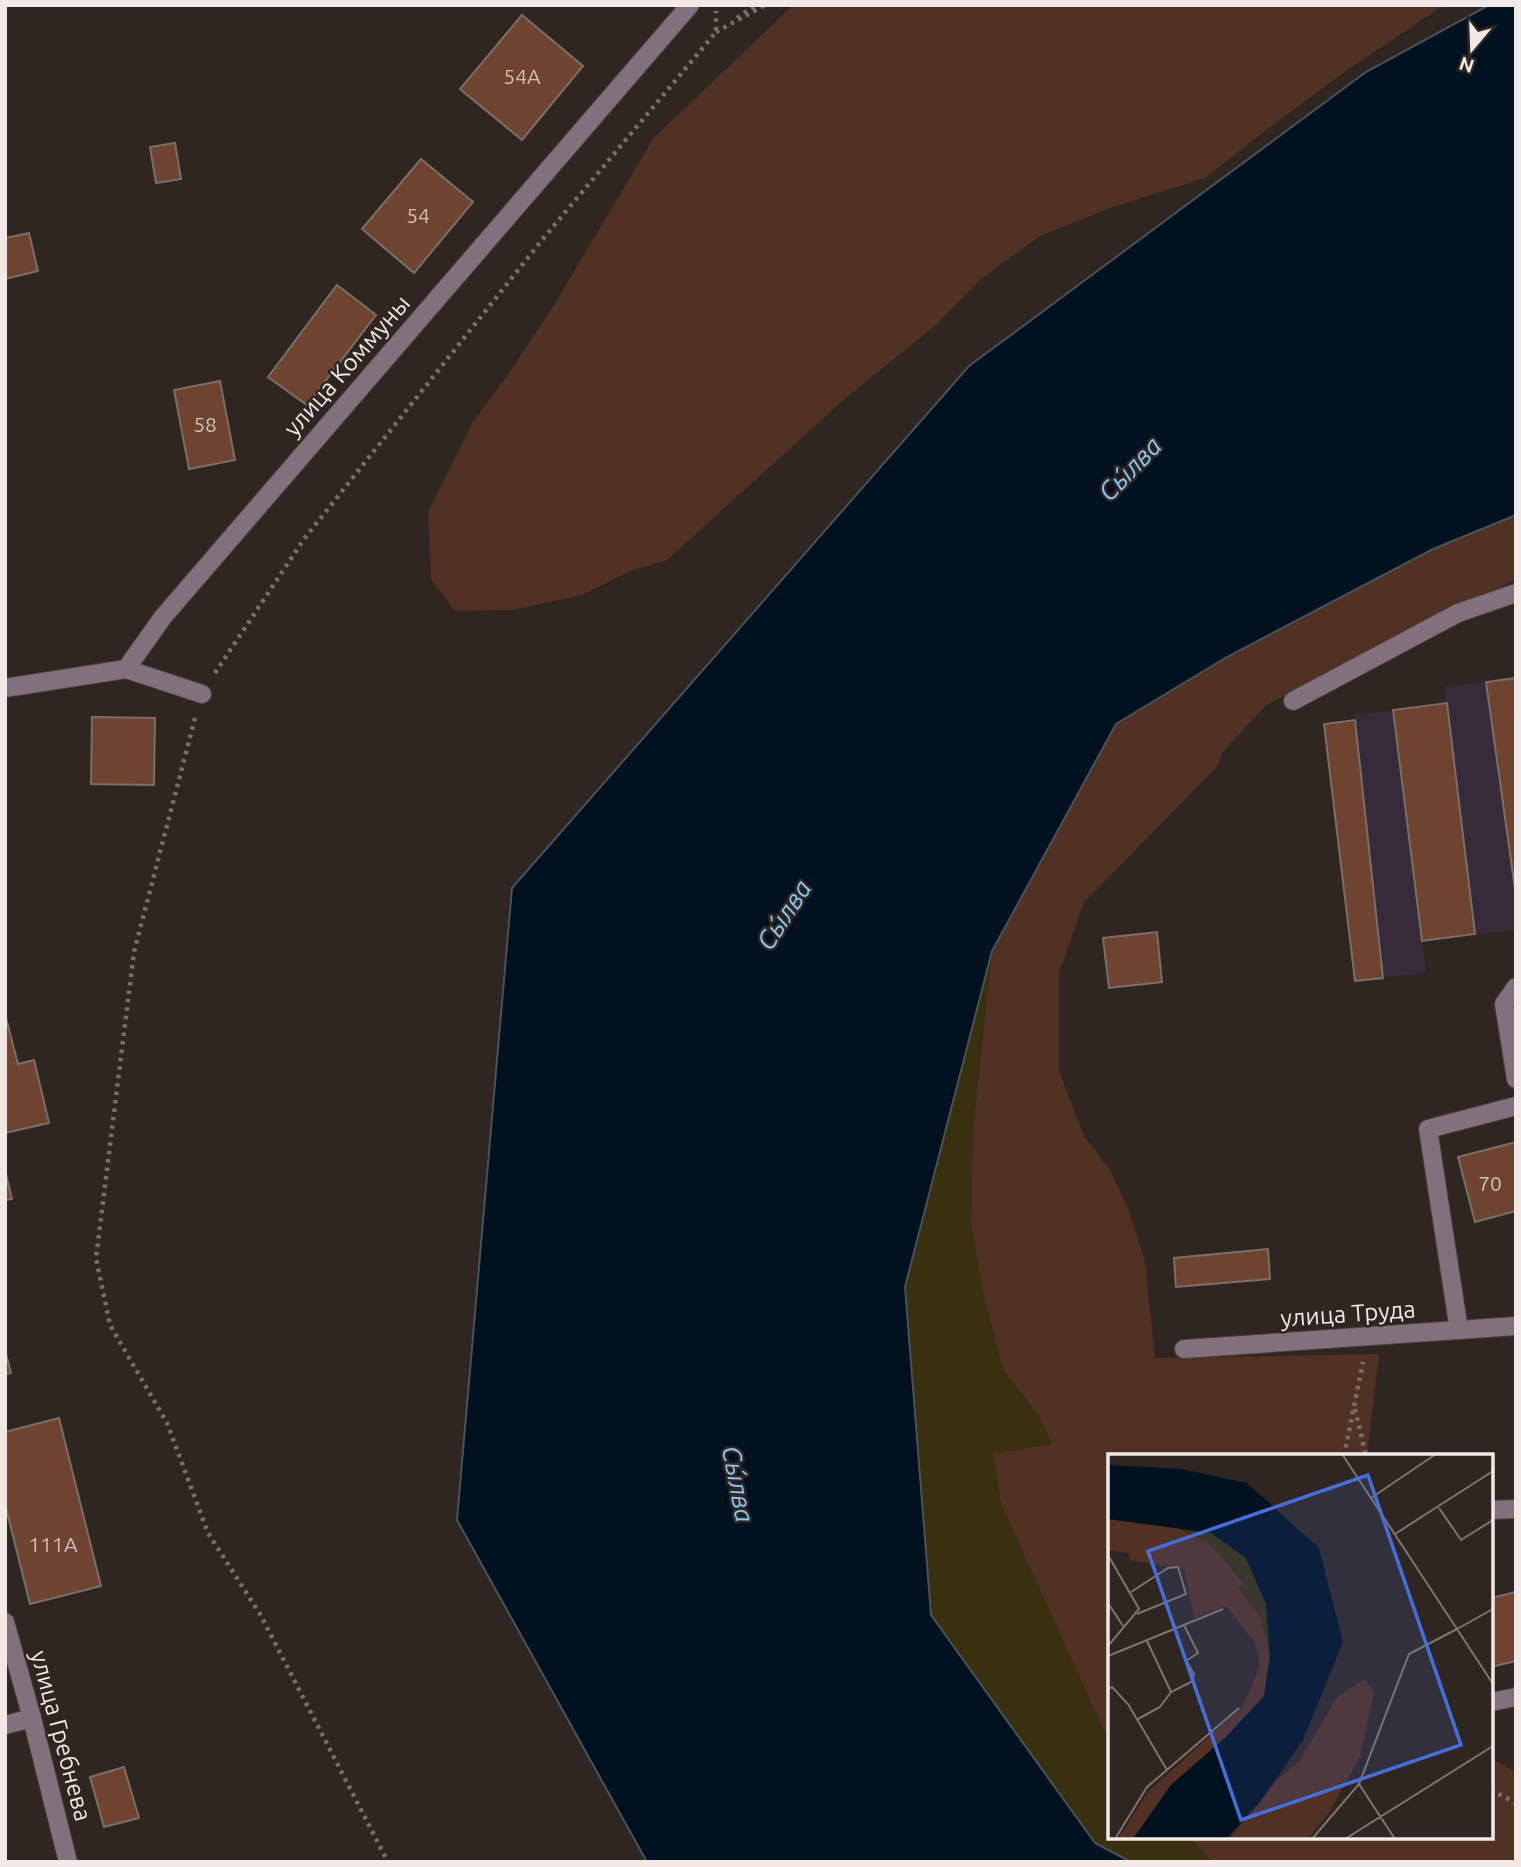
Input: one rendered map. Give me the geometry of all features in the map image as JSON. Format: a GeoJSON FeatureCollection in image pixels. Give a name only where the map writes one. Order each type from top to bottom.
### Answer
{"type":"FeatureCollection","features":[{"type":"Feature","properties":{"kind":"street","name":"улица Коммуны"},"geometry":{"type":"LineString","coordinates":[[126,669],[163,617],[690,5]]}},
{"type":"Feature","properties":{"kind":"street"},"geometry":{"type":"LineString","coordinates":[[1293,701],[1458,613],[1516,593]]}},
{"type":"Feature","properties":{"kind":"street"},"geometry":{"type":"LineString","coordinates":[[5,688],[126,669],[202,694]]}},
{"type":"Feature","properties":{"kind":"street"},"geometry":{"type":"LineString","coordinates":[[1516,987],[1504,1004],[1516,1079]]}},
{"type":"Feature","properties":{"kind":"street"},"geometry":{"type":"LineString","coordinates":[[1459,1330],[1428,1129],[1516,1107]]}},
{"type":"Feature","properties":{"kind":"street","name":"улица Труда"},"geometry":{"type":"LineString","coordinates":[[1184,1349],[1516,1326]]}},
{"type":"Feature","properties":{"kind":"street"},"geometry":{"type":"LineString","coordinates":[[1493,1510],[1516,1509]]}},
{"type":"Feature","properties":{"kind":"street","name":"улица Гребнева"},"geometry":{"type":"LineString","coordinates":[[5,1622],[68,1862]]}},
{"type":"Feature","properties":{"kind":"street"},"geometry":{"type":"LineString","coordinates":[[1493,1702],[1516,1697]]}},
{"type":"Feature","properties":{"kind":"street"},"geometry":{"type":"LineString","coordinates":[[5,1725],[32,1717]]}},
{"type":"Feature","properties":{"kind":"path"},"geometry":{"type":"LineString","coordinates":[[716,5],[716,33]]}},
{"type":"Feature","properties":{"kind":"path"},"geometry":{"type":"LineString","coordinates":[[387,1862],[260,1615],[208,1532],[167,1423],[110,1325],[96,1258],[134,952],[202,694],[304,538],[542,240],[716,33],[755,5]]}},
{"type":"Feature","properties":{"kind":"path"},"geometry":{"type":"LineString","coordinates":[[716,33],[765,5]]}},
{"type":"Feature","properties":{"kind":"path"},"geometry":{"type":"LineString","coordinates":[[1344,1454],[1368,1337]]}},
{"type":"Feature","properties":{"kind":"path"},"geometry":{"type":"LineString","coordinates":[[1354,1406],[1366,1454]]}},
{"type":"Feature","properties":{"kind":"path"},"geometry":{"type":"LineString","coordinates":[[1493,1791],[1516,1803]]}},
{"type":"Feature","properties":{"kind":"shaded area"},"geometry":{"type":"Polygon","coordinates":[[[793,5],[1444,5],[1350,68],[1205,178],[1113,207],[1040,236],[982,278],[936,325],[848,396],[667,560],[631,571],[582,595],[512,610],[455,611],[431,579],[428,512],[473,422],[556,302],[653,139],[793,5]]]}},
{"type":"Feature","properties":{"kind":"shaded area"},"geometry":{"type":"Polygon","coordinates":[[[1516,515],[1516,579],[1266,705],[1222,753],[1217,767],[1084,902],[1059,973],[1059,1071],[1084,1136],[1110,1170],[1128,1208],[1145,1261],[1155,1358],[1379,1354],[1367,1454],[1108,1454],[1108,1740],[1001,1504],[993,1453],[1052,1444],[1039,1416],[1003,1370],[983,1293],[971,1225],[973,1129],[992,951],[1116,724],[1225,658],[1433,549],[1516,515]]]}},
{"type":"Feature","properties":{"kind":"shaded area"},"geometry":{"type":"Polygon","coordinates":[[[1516,678],[1516,930],[1422,941],[1426,973],[1355,981],[1324,724],[1354,720],[1354,715],[1446,704],[1445,687],[1516,678]]]}},
{"type":"Feature","properties":{"kind":"shaded area"},"geometry":{"type":"Polygon","coordinates":[[[1493,1759],[1516,1772],[1516,1862],[1212,1862],[1192,1839],[1493,1839],[1493,1759]]]}},
{"type":"Feature","properties":{"kind":"sand"},"geometry":{"type":"Polygon","coordinates":[[[992,951],[973,1129],[971,1225],[983,1293],[1003,1370],[1039,1416],[1052,1444],[993,1454],[1001,1504],[1108,1740],[1108,1839],[1192,1839],[1212,1862],[1131,1862],[1095,1843],[931,1615],[905,1287],[992,951]]]}},
{"type":"Feature","properties":{"kind":"water","name":"Сы́лва"},"geometry":{"type":"Polygon","coordinates":[[[1489,5],[1516,5],[1516,515],[1433,549],[1225,658],[1116,724],[992,951],[905,1287],[931,1615],[1095,1843],[1131,1862],[647,1862],[457,1520],[512,888],[969,366],[1366,72],[1489,5]]]}},
{"type":"Feature","properties":{"kind":"building"},"geometry":{"type":"Polygon","coordinates":[[[522,15],[583,66],[522,140],[460,89],[522,15]]]}},
{"type":"Feature","properties":{"kind":"building"},"geometry":{"type":"Polygon","coordinates":[[[175,143],[181,179],[156,183],[150,147],[175,143]]]}},
{"type":"Feature","properties":{"kind":"building"},"geometry":{"type":"Polygon","coordinates":[[[421,159],[473,202],[414,273],[362,229],[421,159]]]}},
{"type":"Feature","properties":{"kind":"building"},"geometry":{"type":"Polygon","coordinates":[[[29,233],[38,271],[5,279],[5,238],[29,233]]]}},
{"type":"Feature","properties":{"kind":"building"},"geometry":{"type":"Polygon","coordinates":[[[337,285],[376,315],[307,405],[268,377],[337,285]]]}},
{"type":"Feature","properties":{"kind":"building"},"geometry":{"type":"Polygon","coordinates":[[[220,381],[235,460],[189,469],[174,390],[220,381]]]}},
{"type":"Feature","properties":{"kind":"building"},"geometry":{"type":"Polygon","coordinates":[[[1516,678],[1516,896],[1486,682],[1516,678]]]}},
{"type":"Feature","properties":{"kind":"building"},"geometry":{"type":"Polygon","coordinates":[[[1447,703],[1475,934],[1422,941],[1393,710],[1447,703]]]}},
{"type":"Feature","properties":{"kind":"building"},"geometry":{"type":"Polygon","coordinates":[[[92,717],[155,718],[154,785],[91,784],[92,717]]]}},
{"type":"Feature","properties":{"kind":"building"},"geometry":{"type":"Polygon","coordinates":[[[1355,720],[1383,978],[1355,981],[1324,724],[1355,720]]]}},
{"type":"Feature","properties":{"kind":"building"},"geometry":{"type":"Polygon","coordinates":[[[1157,932],[1162,982],[1109,988],[1103,938],[1157,932]]]}},
{"type":"Feature","properties":{"kind":"building"},"geometry":{"type":"Polygon","coordinates":[[[5,1014],[18,1064],[34,1060],[49,1123],[5,1133],[5,1014]]]}},
{"type":"Feature","properties":{"kind":"building"},"geometry":{"type":"Polygon","coordinates":[[[1516,1142],[1516,1211],[1475,1222],[1458,1157],[1516,1142]]]}},
{"type":"Feature","properties":{"kind":"building"},"geometry":{"type":"Polygon","coordinates":[[[5,1170],[12,1199],[5,1200],[5,1170]]]}},
{"type":"Feature","properties":{"kind":"building"},"geometry":{"type":"Polygon","coordinates":[[[1268,1249],[1270,1279],[1176,1287],[1174,1258],[1268,1249]]]}},
{"type":"Feature","properties":{"kind":"building"},"geometry":{"type":"Polygon","coordinates":[[[5,1350],[11,1373],[5,1374],[5,1350]]]}},
{"type":"Feature","properties":{"kind":"building"},"geometry":{"type":"Polygon","coordinates":[[[59,1418],[101,1586],[30,1604],[5,1504],[5,1432],[59,1418]]]}},
{"type":"Feature","properties":{"kind":"building"},"geometry":{"type":"Polygon","coordinates":[[[1516,1592],[1516,1661],[1493,1667],[1493,1598],[1516,1592]]]}},
{"type":"Feature","properties":{"kind":"building"},"geometry":{"type":"Polygon","coordinates":[[[124,1767],[139,1818],[104,1827],[90,1777],[124,1767]]]}}]}
